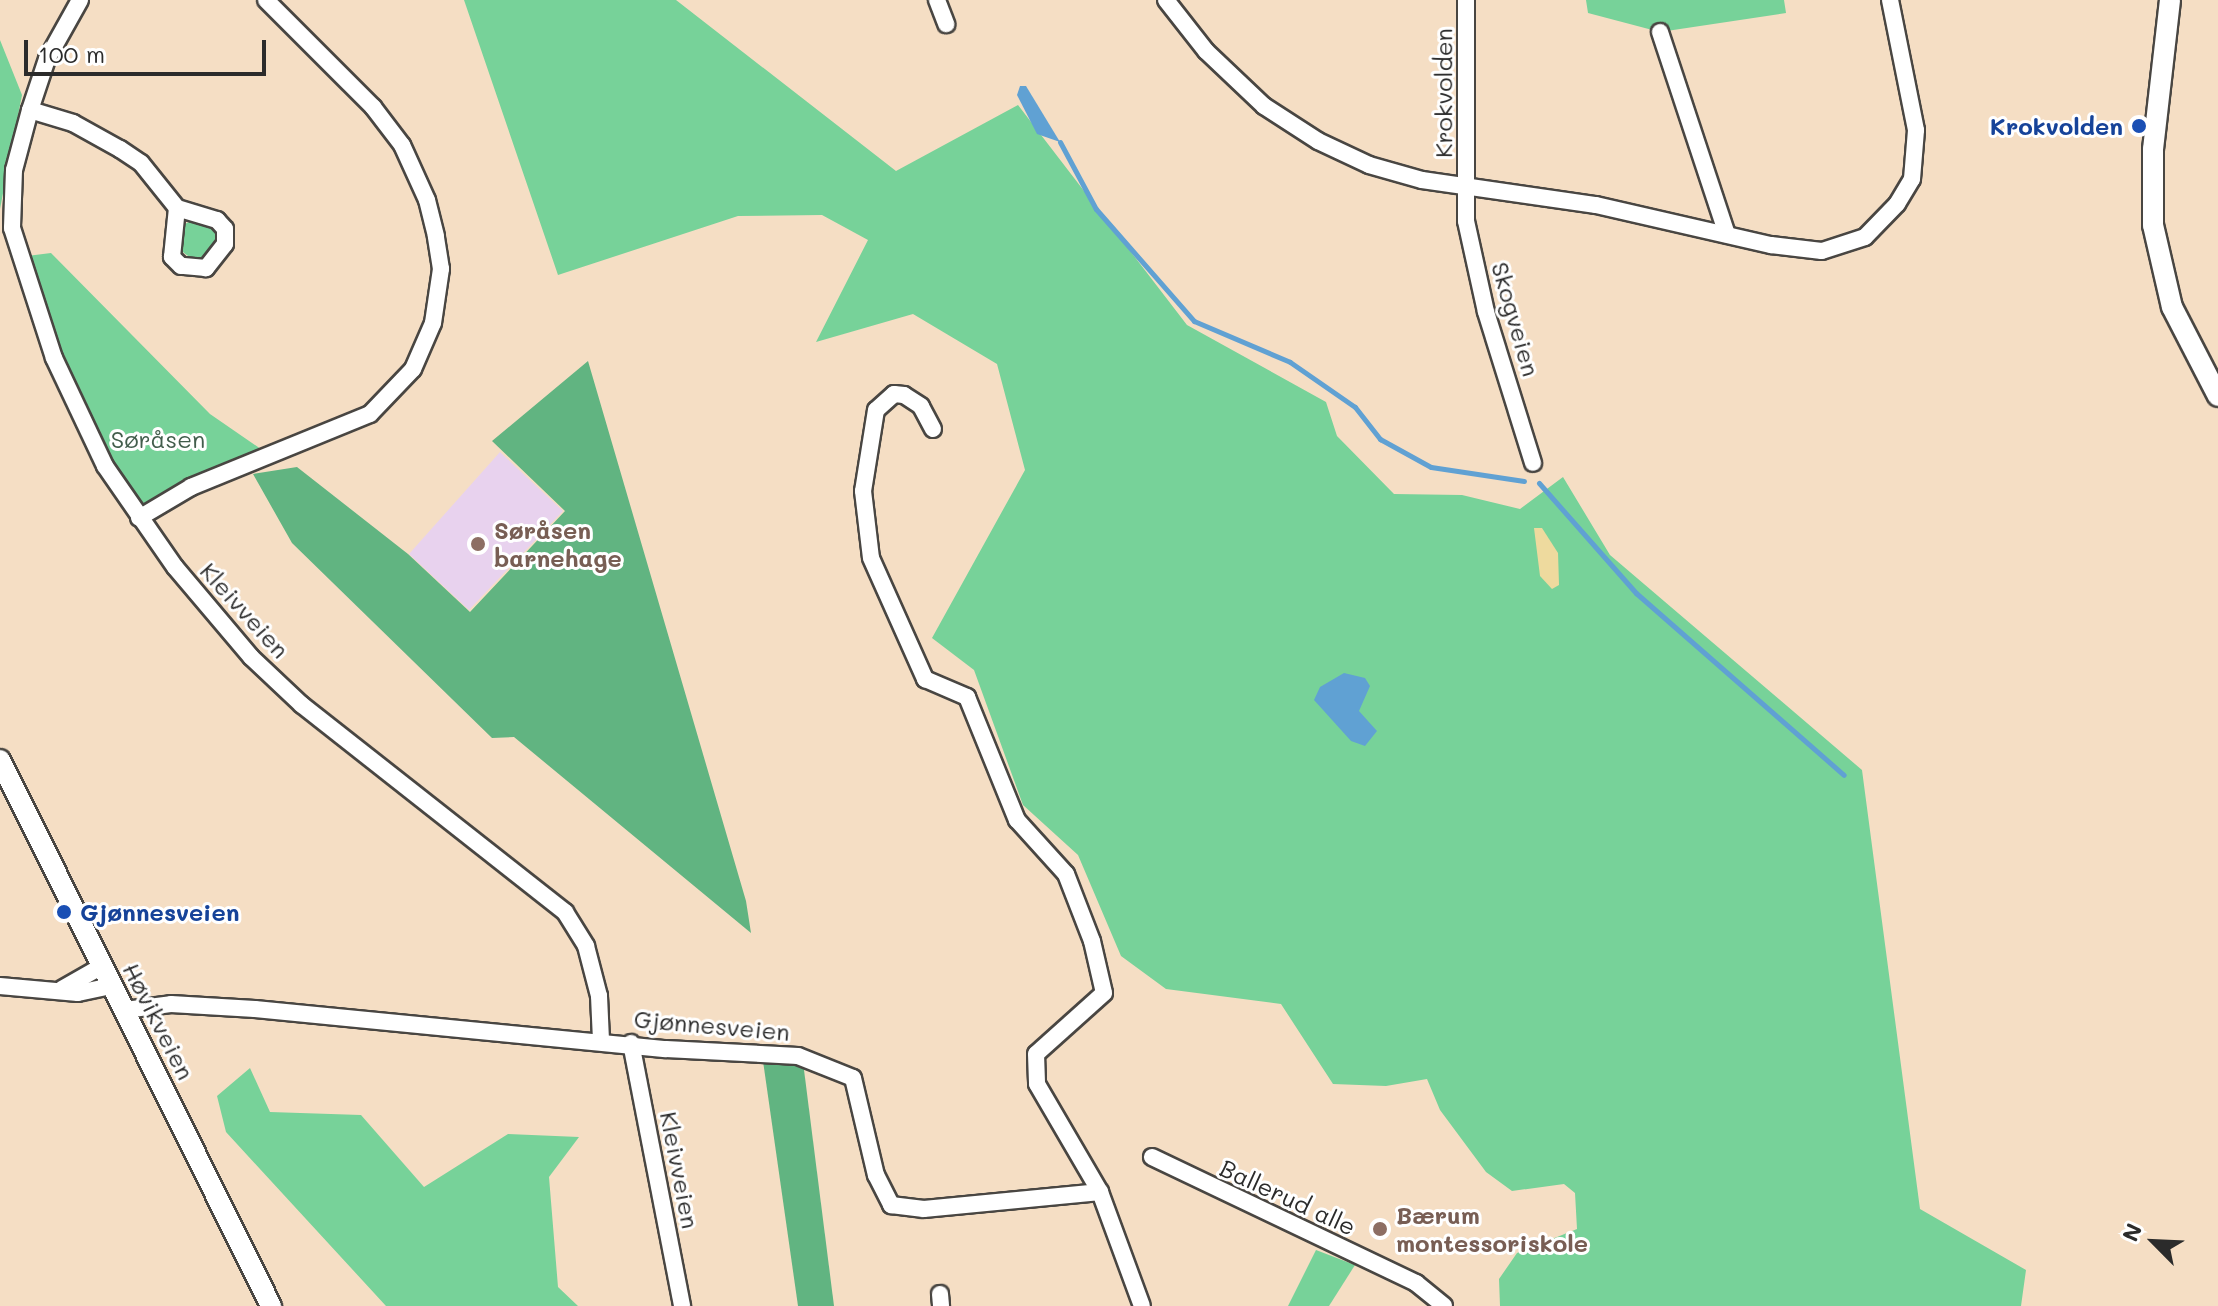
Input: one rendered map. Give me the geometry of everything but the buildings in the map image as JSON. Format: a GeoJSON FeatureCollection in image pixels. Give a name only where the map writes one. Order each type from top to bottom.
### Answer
{"type":"FeatureCollection","features":[{"type":"Feature","properties":{"kind":"main road"},"geometry":{"type":"LineString","coordinates":[[2170,0],[2153,149],[2153,225],[2172,307],[2218,396]]}},
{"type":"Feature","properties":{"kind":"main road","name":"Høvikveien"},"geometry":{"type":"LineString","coordinates":[[0,760],[271,1306]]}},
{"type":"Feature","properties":{"kind":"street","name":"Kleivveien"},"geometry":{"type":"LineString","coordinates":[[80,0],[47,59],[30,110],[14,170],[6,229],[75,407],[139,518],[205,605],[302,705],[565,912],[586,946],[599,996],[601,1040]]}},
{"type":"Feature","properties":{"kind":"street"},"geometry":{"type":"LineString","coordinates":[[139,518],[191,487],[370,414],[413,369],[433,323],[441,269],[436,236],[427,200],[402,145],[373,107],[266,0]]}},
{"type":"Feature","properties":{"kind":"street"},"geometry":{"type":"LineString","coordinates":[[937,0],[946,24]]}},
{"type":"Feature","properties":{"kind":"street"},"geometry":{"type":"LineString","coordinates":[[1166,0],[1238,83],[1318,141],[1394,173],[1596,205],[1822,251],[1865,237],[1897,204],[1912,179],[1916,130],[1890,0]]}},
{"type":"Feature","properties":{"kind":"street","name":"Krokvolden"},"geometry":{"type":"LineString","coordinates":[[1466,0],[1467,186]]}},
{"type":"Feature","properties":{"kind":"street"},"geometry":{"type":"LineString","coordinates":[[1660,32],[1727,234]]}},
{"type":"Feature","properties":{"kind":"street"},"geometry":{"type":"LineString","coordinates":[[30,110],[73,123],[120,149],[141,163],[177,208]]}},
{"type":"Feature","properties":{"kind":"street","name":"Skogveien"},"geometry":{"type":"LineString","coordinates":[[1467,186],[1466,221],[1486,312],[1533,463]]}},
{"type":"Feature","properties":{"kind":"street"},"geometry":{"type":"LineString","coordinates":[[933,429],[921,406],[904,395],[894,394],[876,410],[863,491],[871,558],[925,679],[967,697],[1017,820],[1066,874],[1092,941],[1104,993],[1036,1054],[1037,1084],[1100,1192],[1142,1306]]}},
{"type":"Feature","properties":{"kind":"street"},"geometry":{"type":"LineString","coordinates":[[60,990],[102,966]]}},
{"type":"Feature","properties":{"kind":"street"},"geometry":{"type":"LineString","coordinates":[[0,986],[98,993],[112,986]]}},
{"type":"Feature","properties":{"kind":"street","name":"Gjønnesveien"},"geometry":{"type":"LineString","coordinates":[[125,1010],[185,1004],[798,1056],[853,1078],[876,1175],[891,1205],[924,1209],[1100,1192]]}},
{"type":"Feature","properties":{"kind":"street","name":"Kleivveien"},"geometry":{"type":"LineString","coordinates":[[631,1043],[682,1306]]}},
{"type":"Feature","properties":{"kind":"street","name":"Ballerud alle"},"geometry":{"type":"LineString","coordinates":[[1152,1157],[1416,1283],[1444,1306]]}},
{"type":"Feature","properties":{"kind":"shaded area"},"geometry":{"type":"Polygon","coordinates":[[[500,452],[563,511],[469,610],[409,554],[500,452]]]}},
{"type":"Feature","properties":{"kind":"green space"},"geometry":{"type":"Polygon","coordinates":[[[464,0],[676,0],[896,171],[1018,105],[1187,325],[1326,402],[1337,436],[1394,494],[1462,495],[1520,509],[1563,477],[1610,555],[1862,770],[1920,1209],[2026,1270],[2021,1306],[1500,1306],[1499,1279],[1517,1253],[1577,1229],[1575,1193],[1564,1184],[1512,1191],[1486,1172],[1440,1110],[1427,1079],[1386,1086],[1333,1084],[1281,1004],[1166,989],[1121,956],[1078,855],[1023,805],[974,670],[932,638],[1025,470],[997,364],[913,314],[816,342],[868,240],[822,215],[738,216],[558,275],[464,0]]]}},
{"type":"Feature","properties":{"kind":"green space"},"geometry":{"type":"Polygon","coordinates":[[[1586,0],[1784,0],[1786,13],[1660,32],[1588,13],[1586,0]]]}},
{"type":"Feature","properties":{"kind":"green space"},"geometry":{"type":"Polygon","coordinates":[[[0,40],[22,95],[0,209],[0,40]]]}},
{"type":"Feature","properties":{"kind":"green space"},"geometry":{"type":"Polygon","coordinates":[[[197,220],[210,226],[216,239],[210,252],[197,258],[184,252],[178,239],[184,226],[197,220]]]}},
{"type":"Feature","properties":{"kind":"green space","name":"Søråsen"},"geometry":{"type":"Polygon","coordinates":[[[51,253],[210,414],[271,456],[137,513],[77,406],[27,256],[51,253]]]}},
{"type":"Feature","properties":{"kind":"green space"},"geometry":{"type":"Polygon","coordinates":[[[588,361],[746,901],[751,933],[514,737],[492,738],[292,543],[253,474],[297,467],[408,554],[470,612],[565,511],[492,441],[588,361]]]}},
{"type":"Feature","properties":{"kind":"green space"},"geometry":{"type":"Polygon","coordinates":[[[763,1061],[803,1062],[834,1306],[798,1306],[763,1061]]]}},
{"type":"Feature","properties":{"kind":"green space"},"geometry":{"type":"Polygon","coordinates":[[[250,1068],[270,1112],[361,1115],[424,1187],[508,1134],[579,1137],[549,1177],[558,1287],[578,1306],[386,1306],[226,1132],[217,1096],[250,1068]]]}},
{"type":"Feature","properties":{"kind":"green space"},"geometry":{"type":"Polygon","coordinates":[[[1316,1250],[1355,1265],[1329,1306],[1288,1306],[1316,1250]]]}},
{"type":"Feature","properties":{"kind":"sand"},"geometry":{"type":"Polygon","coordinates":[[[1534,528],[1542,528],[1558,553],[1559,585],[1552,589],[1540,576],[1534,528]]]}},
{"type":"Feature","properties":{"kind":"water"},"geometry":{"type":"Polygon","coordinates":[[[1020,86],[1026,86],[1060,142],[1037,134],[1017,95],[1020,86]]]}},
{"type":"Feature","properties":{"kind":"water"},"geometry":{"type":"Polygon","coordinates":[[[1344,673],[1365,678],[1370,686],[1359,711],[1377,731],[1365,746],[1351,741],[1314,700],[1320,687],[1344,673]]]}},
{"type":"Feature","properties":{"kind":"waterway"},"geometry":{"type":"LineString","coordinates":[[1060,142],[1096,209],[1194,321],[1290,362],[1355,407],[1380,439],[1431,467],[1524,481]]}},
{"type":"Feature","properties":{"kind":"waterway"},"geometry":{"type":"LineString","coordinates":[[1539,483],[1636,593],[1844,775]]}},
{"type":"Feature","properties":{"kind":"place","name":"Krokvolden"},"geometry":{"type":"Point","coordinates":[2139,126]}},
{"type":"Feature","properties":{"kind":"place","name":"Søråsen barnehage"},"geometry":{"type":"Point","coordinates":[478,544]}},
{"type":"Feature","properties":{"kind":"place","name":"Gjønnesveien"},"geometry":{"type":"Point","coordinates":[64,912]}},
{"type":"Feature","properties":{"kind":"place","name":"Bærum montessoriskole"},"geometry":{"type":"Point","coordinates":[1380,1229]}}]}
